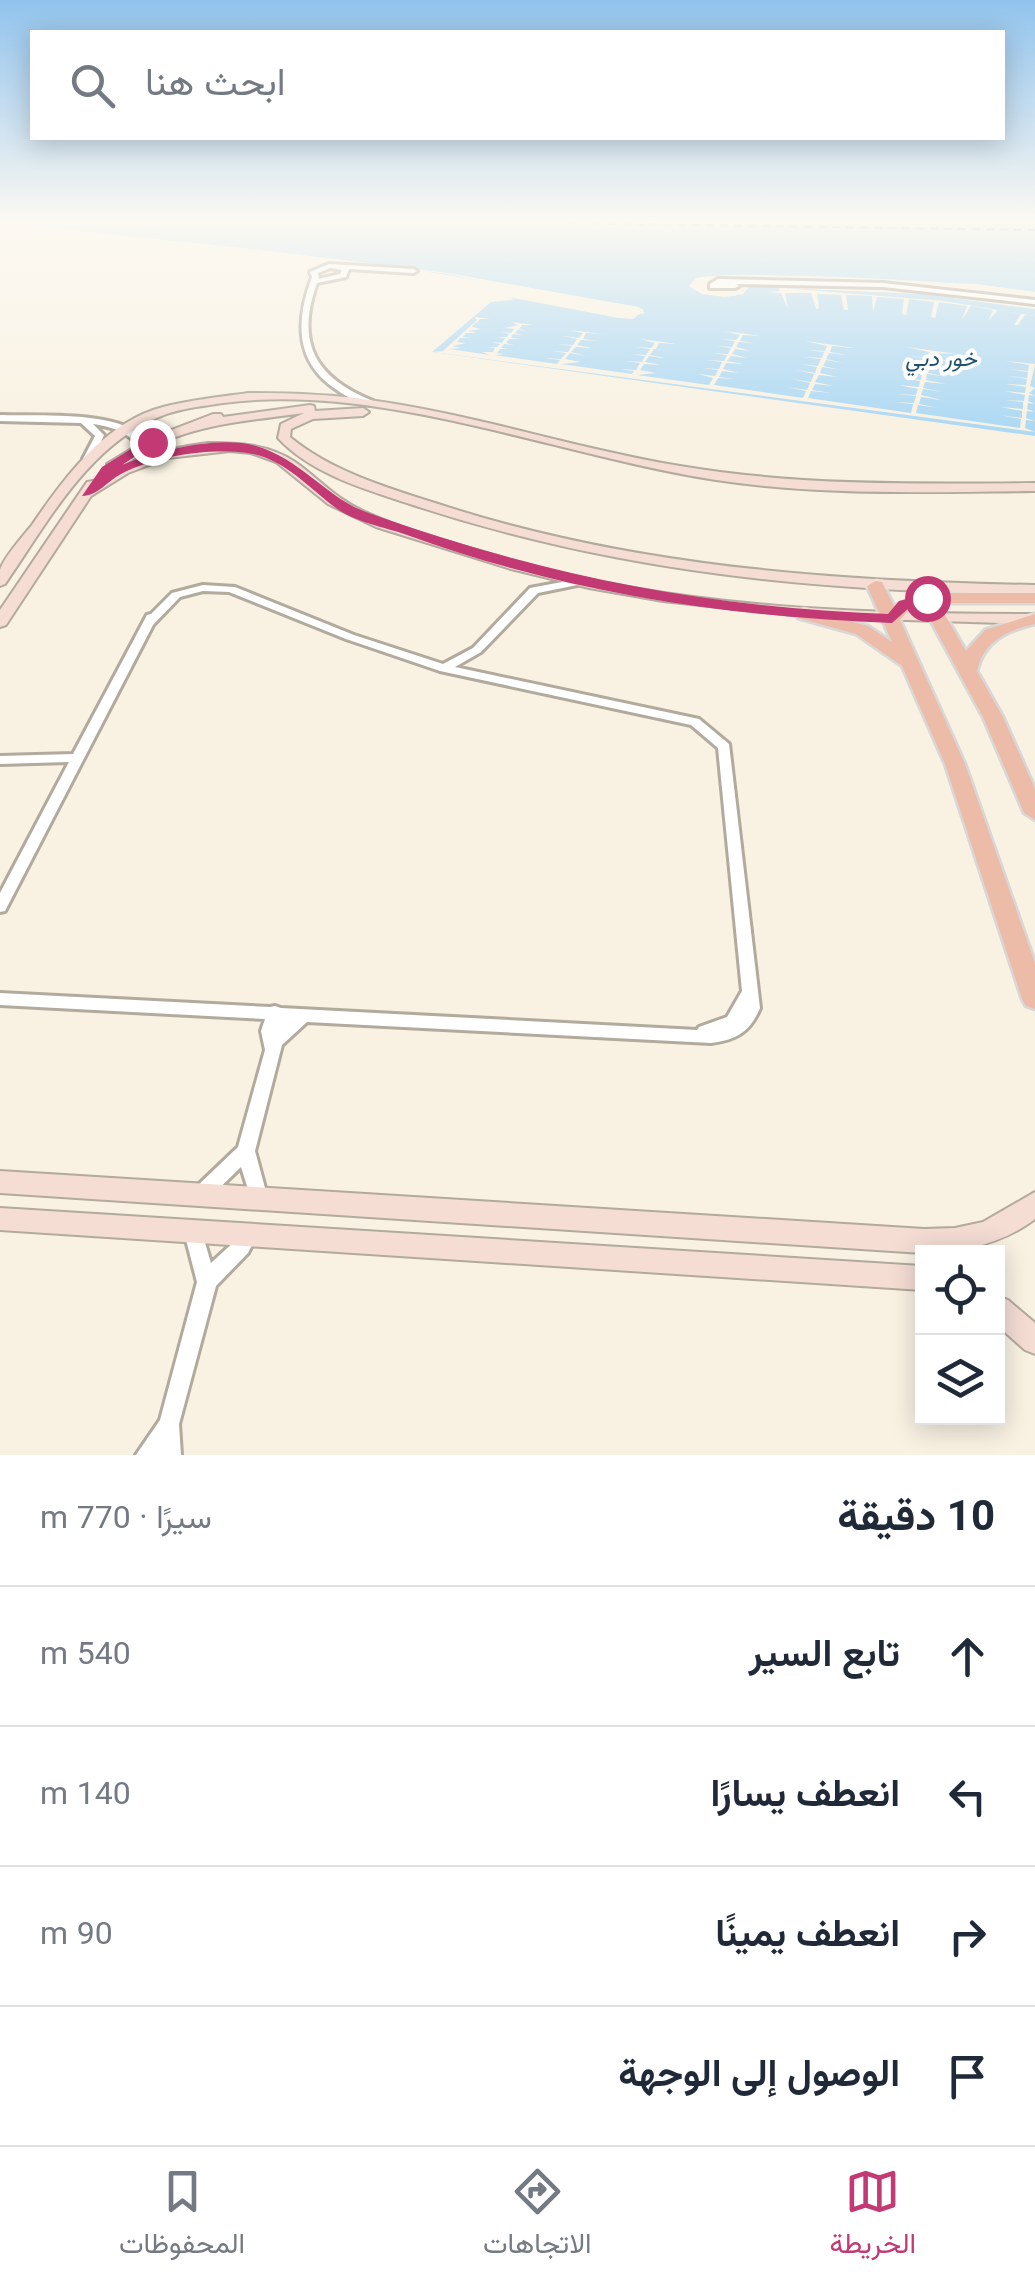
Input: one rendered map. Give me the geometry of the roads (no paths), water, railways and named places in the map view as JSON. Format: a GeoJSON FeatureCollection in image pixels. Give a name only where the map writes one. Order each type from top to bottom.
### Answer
{"type":"FeatureCollection","features":[{"type":"Feature","properties":{"kind":"main road"},"geometry":{"type":"LineString","coordinates":[[0,581],[88,459],[124,430],[190,404],[270,394],[338,399],[652,466],[736,479],[860,489],[1035,490]]}},
{"type":"Feature","properties":{"kind":"main road"},"geometry":{"type":"LineString","coordinates":[[190,404],[219,409],[218,416],[207,423]]}},
{"type":"Feature","properties":{"kind":"main road"},"geometry":{"type":"LineString","coordinates":[[0,622],[107,469],[144,446],[207,423],[286,410],[364,412],[734,485],[859,496],[1035,490]]}},
{"type":"Feature","properties":{"kind":"main road"},"geometry":{"type":"LineString","coordinates":[[364,412],[300,418],[285,427],[284,438],[361,480],[545,542],[682,568],[924,593],[1035,594]]}},
{"type":"Feature","properties":{"kind":"main road"},"geometry":{"type":"LineString","coordinates":[[87,493],[114,473],[147,460],[208,449],[253,449],[310,476],[343,508],[523,569],[578,582],[690,603],[804,614],[1035,619]]}},
{"type":"Feature","properties":{"kind":"main road"},"geometry":{"type":"LineString","coordinates":[[876,586],[955,764],[1035,999]]}},
{"type":"Feature","properties":{"kind":"main road"},"geometry":{"type":"LineString","coordinates":[[892,618],[904,604],[924,593]]}},
{"type":"Feature","properties":{"kind":"main road"},"geometry":{"type":"LineString","coordinates":[[924,593],[1005,742],[1035,813]]}},
{"type":"Feature","properties":{"kind":"main road"},"geometry":{"type":"LineString","coordinates":[[804,614],[862,630],[912,665]]}},
{"type":"Feature","properties":{"kind":"main road"},"geometry":{"type":"LineString","coordinates":[[968,671],[972,652],[986,636],[1035,619]]}},
{"type":"Feature","properties":{"kind":"main road"},"geometry":{"type":"LineString","coordinates":[[0,1182],[952,1241],[1001,1227],[1035,1203]]}},
{"type":"Feature","properties":{"kind":"main road"},"geometry":{"type":"LineString","coordinates":[[0,1219],[915,1278]]}},
{"type":"Feature","properties":{"kind":"main road"},"geometry":{"type":"LineString","coordinates":[[1005,1315],[1035,1341]]}},
{"type":"Feature","properties":{"kind":"street"},"geometry":{"type":"LineString","coordinates":[[311,291],[302,323],[308,350],[327,388],[338,399],[364,412]]}},
{"type":"Feature","properties":{"kind":"street"},"geometry":{"type":"LineString","coordinates":[[936,291],[1035,302]]}},
{"type":"Feature","properties":{"kind":"street"},"geometry":{"type":"LineString","coordinates":[[320,370],[342,392],[392,409]]}},
{"type":"Feature","properties":{"kind":"street"},"geometry":{"type":"LineString","coordinates":[[0,418],[77,420],[124,430],[138,437],[144,446]]}},
{"type":"Feature","properties":{"kind":"street"},"geometry":{"type":"LineString","coordinates":[[77,420],[94,426],[100,435],[88,459]]}},
{"type":"Feature","properties":{"kind":"street"},"geometry":{"type":"LineString","coordinates":[[523,569],[532,579],[534,590]]}},
{"type":"Feature","properties":{"kind":"street"},"geometry":{"type":"LineString","coordinates":[[465,673],[478,650],[534,590],[578,582]]}},
{"type":"Feature","properties":{"kind":"street"},"geometry":{"type":"LineString","coordinates":[[0,907],[148,622],[168,599],[193,589],[222,588],[444,668],[638,710],[702,731],[726,762],[750,1014],[737,1030],[711,1037],[0,996]]}},
{"type":"Feature","properties":{"kind":"street"},"geometry":{"type":"LineString","coordinates":[[444,668],[478,650]]}},
{"type":"Feature","properties":{"kind":"street"},"geometry":{"type":"LineString","coordinates":[[0,760],[76,758]]}},
{"type":"Feature","properties":{"kind":"street"},"geometry":{"type":"LineString","coordinates":[[36,762],[68,776]]}},
{"type":"Feature","properties":{"kind":"street"},"geometry":{"type":"LineString","coordinates":[[272,1048],[268,1038],[275,1012]]}},
{"type":"Feature","properties":{"kind":"street"},"geometry":{"type":"LineString","coordinates":[[259,1199],[246,1151],[272,1048],[280,1035],[305,1014]]}},
{"type":"Feature","properties":{"kind":"street"},"geometry":{"type":"LineString","coordinates":[[200,1194],[246,1151]]}},
{"type":"Feature","properties":{"kind":"street"},"geometry":{"type":"LineString","coordinates":[[193,1232],[207,1282]]}},
{"type":"Feature","properties":{"kind":"street"},"geometry":{"type":"LineString","coordinates":[[170,1455],[169,1424],[207,1282],[222,1262],[244,1245],[249,1233]]}},
{"type":"Feature","properties":{"kind":"street"},"geometry":{"type":"LineString","coordinates":[[147,1455],[169,1424]]}},
{"type":"Feature","properties":{"kind":"water","name":"خور دبي"},"geometry":{"type":"Polygon","coordinates":[[[542,291],[699,291],[735,296],[742,291],[856,291],[924,294],[1035,309],[1035,436],[432,352],[491,302],[514,300],[508,295],[619,318],[633,319],[644,310],[542,291]]]}}]}
